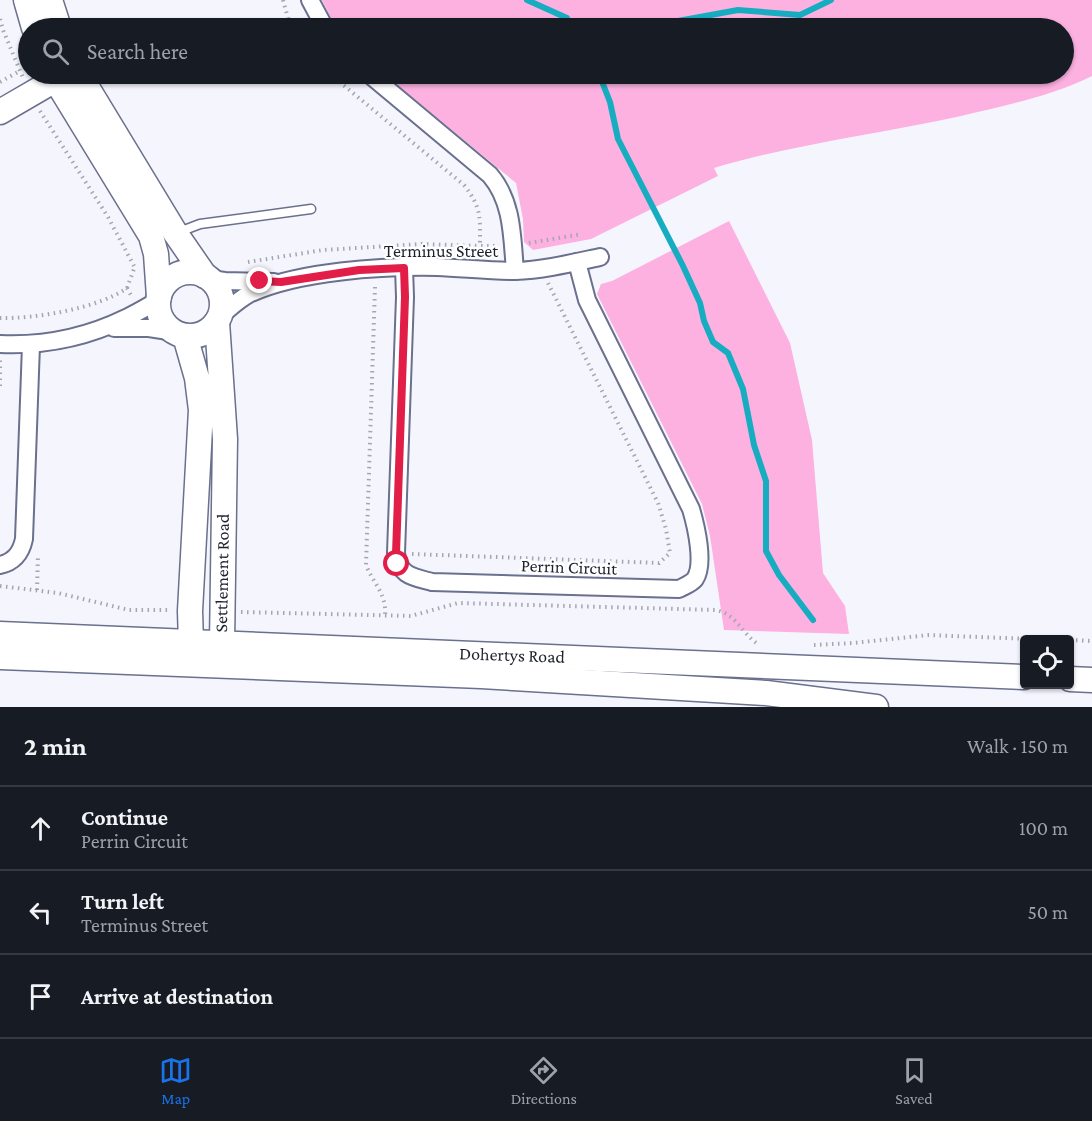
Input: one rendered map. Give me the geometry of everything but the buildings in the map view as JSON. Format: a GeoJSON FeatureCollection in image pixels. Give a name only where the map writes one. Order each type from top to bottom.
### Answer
{"type":"FeatureCollection","features":[{"type":"Feature","properties":{"kind":"main road"},"geometry":{"type":"LineString","coordinates":[[26,0],[31,18]]}},
{"type":"Feature","properties":{"kind":"main road"},"geometry":{"type":"LineString","coordinates":[[50,0],[56,18]]}},
{"type":"Feature","properties":{"kind":"main road"},"geometry":{"type":"LineString","coordinates":[[0,112],[44,84]]}},
{"type":"Feature","properties":{"kind":"main road"},"geometry":{"type":"LineString","coordinates":[[57,84],[151,236],[156,254],[153,302],[162,319],[167,327],[180,334],[203,333],[218,319],[222,306],[217,286],[207,277],[176,234],[85,84]]}},
{"type":"Feature","properties":{"kind":"main road"},"geometry":{"type":"LineString","coordinates":[[153,302],[163,288],[177,275],[186,273],[207,277]]}},
{"type":"Feature","properties":{"kind":"main road","name":"Settlement Road"},"geometry":{"type":"LineString","coordinates":[[180,334],[197,378],[201,410],[190,611],[191,643],[206,664],[222,644],[225,439],[218,319]]}},
{"type":"Feature","properties":{"kind":"main road","name":"Dohertys Road"},"geometry":{"type":"LineString","coordinates":[[0,634],[1020,677]]}},
{"type":"Feature","properties":{"kind":"main road","name":"Dohertys Road"},"geometry":{"type":"LineString","coordinates":[[0,657],[481,675],[730,690],[876,707]]}},
{"type":"Feature","properties":{"kind":"main road"},"geometry":{"type":"LineString","coordinates":[[1074,679],[1092,680]]}},
{"type":"Feature","properties":{"kind":"street"},"geometry":{"type":"LineString","coordinates":[[310,0],[319,18]]}},
{"type":"Feature","properties":{"kind":"street"},"geometry":{"type":"LineString","coordinates":[[381,84],[494,179],[505,199],[509,214],[514,271]]}},
{"type":"Feature","properties":{"kind":"street","name":"Terminus Street"},"geometry":{"type":"LineString","coordinates":[[207,277],[225,281],[281,282],[359,270],[435,267],[514,271],[577,262],[600,256]]}},
{"type":"Feature","properties":{"kind":"street","name":"Perrin Circuit"},"geometry":{"type":"LineString","coordinates":[[404,268],[405,297],[396,554],[397,564],[402,571],[410,576],[432,582],[679,589],[695,578],[699,568],[699,545],[691,509],[587,300],[577,262]]}},
{"type":"Feature","properties":{"kind":"street","name":"Terminus Street"},"geometry":{"type":"LineString","coordinates":[[218,319],[248,295],[281,282]]}},
{"type":"Feature","properties":{"kind":"street"},"geometry":{"type":"LineString","coordinates":[[103,329],[153,302]]}},
{"type":"Feature","properties":{"kind":"street"},"geometry":{"type":"LineString","coordinates":[[0,344],[48,343],[103,329],[149,328],[180,334]]}},
{"type":"Feature","properties":{"kind":"street"},"geometry":{"type":"LineString","coordinates":[[0,565],[8,564],[16,558],[22,549],[24,539],[31,345]]}},
{"type":"Feature","properties":{"kind":"lane"},"geometry":{"type":"LineString","coordinates":[[176,234],[201,224],[311,209]]}},
{"type":"Feature","properties":{"kind":"path"},"geometry":{"type":"LineString","coordinates":[[283,0],[288,18]]}},
{"type":"Feature","properties":{"kind":"path"},"geometry":{"type":"LineString","coordinates":[[0,19],[18,66]]}},
{"type":"Feature","properties":{"kind":"path"},"geometry":{"type":"LineString","coordinates":[[0,82],[18,72]]}},
{"type":"Feature","properties":{"kind":"path"},"geometry":{"type":"LineString","coordinates":[[26,84],[108,217],[135,267]]}},
{"type":"Feature","properties":{"kind":"path"},"geometry":{"type":"LineString","coordinates":[[342,84],[464,184],[475,200],[480,217],[480,246],[513,246],[582,234]]}},
{"type":"Feature","properties":{"kind":"path"},"geometry":{"type":"LineString","coordinates":[[408,554],[659,563],[670,553],[658,503],[548,282]]}},
{"type":"Feature","properties":{"kind":"path"},"geometry":{"type":"LineString","coordinates":[[375,287],[366,564],[370,576],[380,588],[385,599],[385,616]]}},
{"type":"Feature","properties":{"kind":"path"},"geometry":{"type":"LineString","coordinates":[[0,318],[35,318],[113,298],[127,288],[153,302]]}},
{"type":"Feature","properties":{"kind":"path"},"geometry":{"type":"LineString","coordinates":[[0,358],[0,386]]}},
{"type":"Feature","properties":{"kind":"path"},"geometry":{"type":"LineString","coordinates":[[0,586],[58,593],[129,610],[190,611]]}},
{"type":"Feature","properties":{"kind":"path"},"geometry":{"type":"LineString","coordinates":[[222,612],[411,616],[458,603],[715,610],[725,611],[751,639],[758,644],[769,646]]}},
{"type":"Feature","properties":{"kind":"path"},"geometry":{"type":"LineString","coordinates":[[803,645],[853,643],[929,635],[1020,638]]}},
{"type":"Feature","properties":{"kind":"path"},"geometry":{"type":"LineString","coordinates":[[1074,640],[1092,641]]}},
{"type":"Feature","properties":{"kind":"shaded area"},"geometry":{"type":"Polygon","coordinates":[[[322,0],[1092,0],[1092,76],[1074,84],[1074,18],[331,18],[322,0]]]}},
{"type":"Feature","properties":{"kind":"shaded area"},"geometry":{"type":"Polygon","coordinates":[[[396,84],[1073,84],[1044,95],[995,108],[775,152],[714,168],[718,176],[591,239],[533,250],[524,242],[523,219],[516,183],[396,84]]]}},
{"type":"Feature","properties":{"kind":"shaded area"},"geometry":{"type":"Polygon","coordinates":[[[729,221],[790,343],[812,440],[823,573],[845,606],[849,634],[724,630],[710,536],[702,504],[597,294],[601,284],[612,281],[729,221]]]}},
{"type":"Feature","properties":{"kind":"waterway"},"geometry":{"type":"LineString","coordinates":[[527,0],[567,18]]}},
{"type":"Feature","properties":{"kind":"waterway"},"geometry":{"type":"LineString","coordinates":[[694,18],[738,10],[800,15],[831,0]]}},
{"type":"Feature","properties":{"kind":"waterway"},"geometry":{"type":"LineString","coordinates":[[603,84],[610,102],[618,139],[683,266],[700,303],[704,321],[713,342],[728,353],[743,389],[754,445],[766,481],[766,551],[779,575],[813,620]]}},
{"type":"Feature","properties":{"kind":"route"},"geometry":{"type":"LineString","coordinates":[[260,281],[281,282],[359,270],[404,268],[397,564]]}}]}
